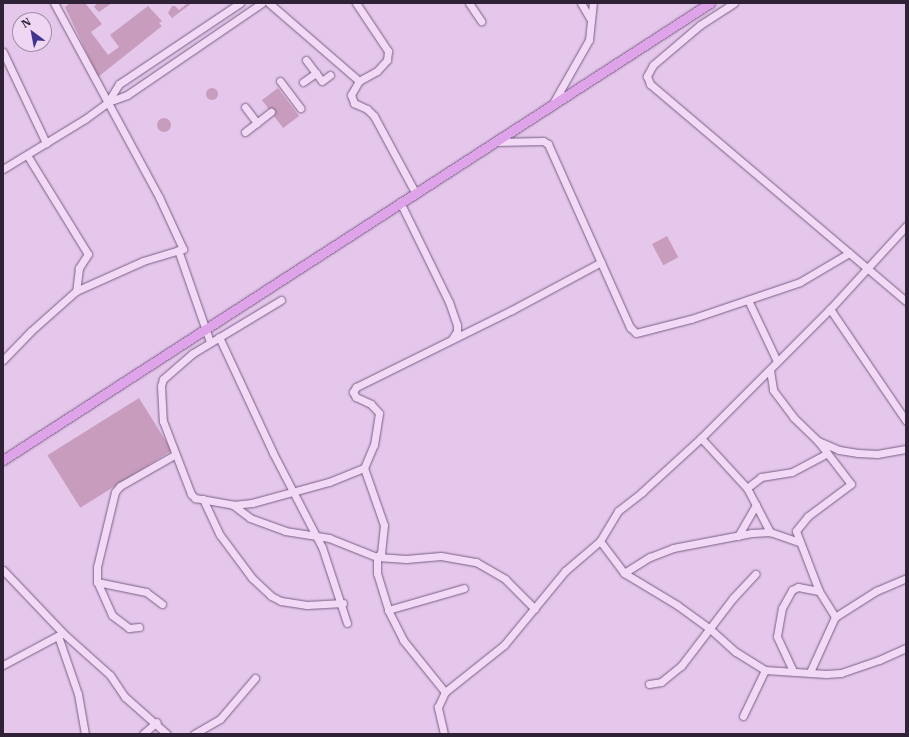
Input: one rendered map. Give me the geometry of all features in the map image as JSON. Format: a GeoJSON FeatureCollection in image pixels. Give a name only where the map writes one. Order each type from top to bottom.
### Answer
{"type":"FeatureCollection","features":[{"type":"Feature","properties":{"kind":"main road"},"geometry":{"type":"LineString","coordinates":[[3,460],[415,192],[710,3]]}},
{"type":"Feature","properties":{"kind":"street"},"geometry":{"type":"LineString","coordinates":[[3,360],[31,331],[76,291],[143,262],[183,249],[108,102],[54,3]]}},
{"type":"Feature","properties":{"kind":"street"},"geometry":{"type":"LineString","coordinates":[[108,102],[120,84],[240,3]]}},
{"type":"Feature","properties":{"kind":"street"},"geometry":{"type":"LineString","coordinates":[[3,169],[46,143],[108,102],[127,95],[262,3]]}},
{"type":"Feature","properties":{"kind":"street"},"geometry":{"type":"LineString","coordinates":[[269,3],[359,81]]}},
{"type":"Feature","properties":{"kind":"street"},"geometry":{"type":"LineString","coordinates":[[356,3],[388,52],[387,60],[377,71],[359,81],[351,95],[354,103],[367,108],[374,116],[415,192]]}},
{"type":"Feature","properties":{"kind":"street"},"geometry":{"type":"LineString","coordinates":[[469,3],[481,21]]}},
{"type":"Feature","properties":{"kind":"street"},"geometry":{"type":"LineString","coordinates":[[581,3],[591,20]]}},
{"type":"Feature","properties":{"kind":"street"},"geometry":{"type":"LineString","coordinates":[[552,105],[582,55],[589,40],[593,3]]}},
{"type":"Feature","properties":{"kind":"street"},"geometry":{"type":"LineString","coordinates":[[734,3],[700,26],[653,65],[647,76],[650,84],[906,301]]}},
{"type":"Feature","properties":{"kind":"street"},"geometry":{"type":"LineString","coordinates":[[692,14],[700,26]]}},
{"type":"Feature","properties":{"kind":"street"},"geometry":{"type":"LineString","coordinates":[[3,52],[46,143]]}},
{"type":"Feature","properties":{"kind":"street"},"geometry":{"type":"LineString","coordinates":[[306,60],[322,81],[330,75]]}},
{"type":"Feature","properties":{"kind":"street"},"geometry":{"type":"LineString","coordinates":[[303,82],[316,73]]}},
{"type":"Feature","properties":{"kind":"street"},"geometry":{"type":"LineString","coordinates":[[280,81],[300,108]]}},
{"type":"Feature","properties":{"kind":"street"},"geometry":{"type":"LineString","coordinates":[[245,107],[256,123]]}},
{"type":"Feature","properties":{"kind":"street"},"geometry":{"type":"LineString","coordinates":[[244,132],[271,112]]}},
{"type":"Feature","properties":{"kind":"street"},"geometry":{"type":"LineString","coordinates":[[494,142],[543,141],[548,144],[630,327],[636,333],[748,300],[800,282],[850,253]]}},
{"type":"Feature","properties":{"kind":"street"},"geometry":{"type":"LineString","coordinates":[[27,155],[88,254],[79,268],[76,291]]}},
{"type":"Feature","properties":{"kind":"street"},"geometry":{"type":"LineString","coordinates":[[400,202],[449,302],[457,325],[457,331],[452,339]]}},
{"type":"Feature","properties":{"kind":"street"},"geometry":{"type":"LineString","coordinates":[[436,734],[443,731],[438,707],[444,692],[504,645],[565,571],[600,541],[618,511],[642,492],[701,438],[770,370],[777,361],[830,310],[867,267],[906,226]]}},
{"type":"Feature","properties":{"kind":"street"},"geometry":{"type":"LineString","coordinates":[[178,250],[210,342]]}},
{"type":"Feature","properties":{"kind":"street"},"geometry":{"type":"LineString","coordinates":[[444,692],[403,640],[388,610],[377,573],[377,557],[380,553],[384,525],[364,468],[374,445],[379,413],[371,404],[356,397],[353,392],[356,387],[512,310],[601,262]]}},
{"type":"Feature","properties":{"kind":"street"},"geometry":{"type":"LineString","coordinates":[[281,300],[182,360],[163,379],[161,386],[163,421],[191,494],[195,498],[233,505],[252,503],[329,482],[364,468]]}},
{"type":"Feature","properties":{"kind":"street"},"geometry":{"type":"LineString","coordinates":[[748,300],[777,361]]}},
{"type":"Feature","properties":{"kind":"street"},"geometry":{"type":"LineString","coordinates":[[830,310],[906,421]]}},
{"type":"Feature","properties":{"kind":"street"},"geometry":{"type":"LineString","coordinates":[[219,337],[330,566],[343,603],[347,623]]}},
{"type":"Feature","properties":{"kind":"street"},"geometry":{"type":"LineString","coordinates":[[770,370],[773,390],[793,417],[818,441],[851,484],[798,527],[799,542],[819,591],[835,617]]}},
{"type":"Feature","properties":{"kind":"street"},"geometry":{"type":"LineString","coordinates":[[701,438],[747,488],[770,532]]}},
{"type":"Feature","properties":{"kind":"street"},"geometry":{"type":"LineString","coordinates":[[818,441],[839,450],[858,453],[877,454],[906,449]]}},
{"type":"Feature","properties":{"kind":"street"},"geometry":{"type":"LineString","coordinates":[[747,488],[761,477],[792,472],[827,453]]}},
{"type":"Feature","properties":{"kind":"street"},"geometry":{"type":"LineString","coordinates":[[139,628],[129,628],[116,620],[97,582],[97,567],[116,492],[120,486],[176,454]]}},
{"type":"Feature","properties":{"kind":"street"},"geometry":{"type":"LineString","coordinates":[[202,499],[220,535],[252,578],[271,596],[281,601],[306,605],[343,603]]}},
{"type":"Feature","properties":{"kind":"street"},"geometry":{"type":"LineString","coordinates":[[233,505],[250,518],[285,531],[314,534],[346,543],[377,557],[406,559],[441,556],[476,562],[504,579],[535,609]]}},
{"type":"Feature","properties":{"kind":"street"},"geometry":{"type":"LineString","coordinates":[[738,536],[756,505]]}},
{"type":"Feature","properties":{"kind":"street"},"geometry":{"type":"LineString","coordinates":[[624,573],[650,557],[673,548],[738,536],[770,532],[799,542]]}},
{"type":"Feature","properties":{"kind":"street"},"geometry":{"type":"LineString","coordinates":[[600,541],[624,573],[709,628],[736,652],[765,670],[841,673],[905,651]]}},
{"type":"Feature","properties":{"kind":"street"},"geometry":{"type":"LineString","coordinates":[[3,570],[61,634],[110,675],[126,697],[138,709],[157,722],[167,734]]}},
{"type":"Feature","properties":{"kind":"street"},"geometry":{"type":"LineString","coordinates":[[649,684],[661,682],[681,666],[709,628],[755,574]]}},
{"type":"Feature","properties":{"kind":"street"},"geometry":{"type":"LineString","coordinates":[[810,672],[835,617],[870,594],[906,578]]}},
{"type":"Feature","properties":{"kind":"street"},"geometry":{"type":"LineString","coordinates":[[97,582],[146,592],[162,604]]}},
{"type":"Feature","properties":{"kind":"street"},"geometry":{"type":"LineString","coordinates":[[793,671],[776,636],[782,608],[792,590],[798,587],[819,591]]}},
{"type":"Feature","properties":{"kind":"street"},"geometry":{"type":"LineString","coordinates":[[388,610],[464,588]]}},
{"type":"Feature","properties":{"kind":"street"},"geometry":{"type":"LineString","coordinates":[[3,665],[61,634]]}},
{"type":"Feature","properties":{"kind":"street"},"geometry":{"type":"LineString","coordinates":[[61,634],[78,694],[85,734]]}},
{"type":"Feature","properties":{"kind":"street"},"geometry":{"type":"LineString","coordinates":[[743,716],[765,670]]}},
{"type":"Feature","properties":{"kind":"street"},"geometry":{"type":"LineString","coordinates":[[194,734],[220,719],[255,678]]}},
{"type":"Feature","properties":{"kind":"street"},"geometry":{"type":"LineString","coordinates":[[143,734],[157,722]]}},
{"type":"Feature","properties":{"kind":"shaded area"},"geometry":{"type":"Polygon","coordinates":[[[70,3],[85,3],[102,24],[91,32],[108,55],[119,47],[110,35],[148,6],[162,21],[159,23],[162,26],[98,77],[65,7],[70,3]]]}},
{"type":"Feature","properties":{"kind":"shaded area"},"geometry":{"type":"Polygon","coordinates":[[[97,3],[112,3],[99,12],[94,7],[97,3]]]}},
{"type":"Feature","properties":{"kind":"shaded area"},"geometry":{"type":"Polygon","coordinates":[[[188,3],[192,3],[172,18],[168,13],[172,6],[175,6],[179,10],[188,3]]]}},
{"type":"Feature","properties":{"kind":"shaded area"},"geometry":{"type":"Polygon","coordinates":[[[214,88],[217,89],[217,99],[210,100],[207,99],[206,92],[207,89],[214,88]]]}},
{"type":"Feature","properties":{"kind":"shaded area"},"geometry":{"type":"Polygon","coordinates":[[[278,88],[299,116],[283,128],[262,100],[278,88]]]}},
{"type":"Feature","properties":{"kind":"shaded area"},"geometry":{"type":"Polygon","coordinates":[[[161,118],[167,118],[171,122],[171,128],[167,132],[161,132],[157,128],[157,122],[161,118]]]}},
{"type":"Feature","properties":{"kind":"shaded area"},"geometry":{"type":"Polygon","coordinates":[[[667,236],[678,257],[663,265],[652,244],[667,236]]]}},
{"type":"Feature","properties":{"kind":"shaded area"},"geometry":{"type":"Polygon","coordinates":[[[139,398],[172,451],[80,508],[47,455],[139,398]]]}}]}
